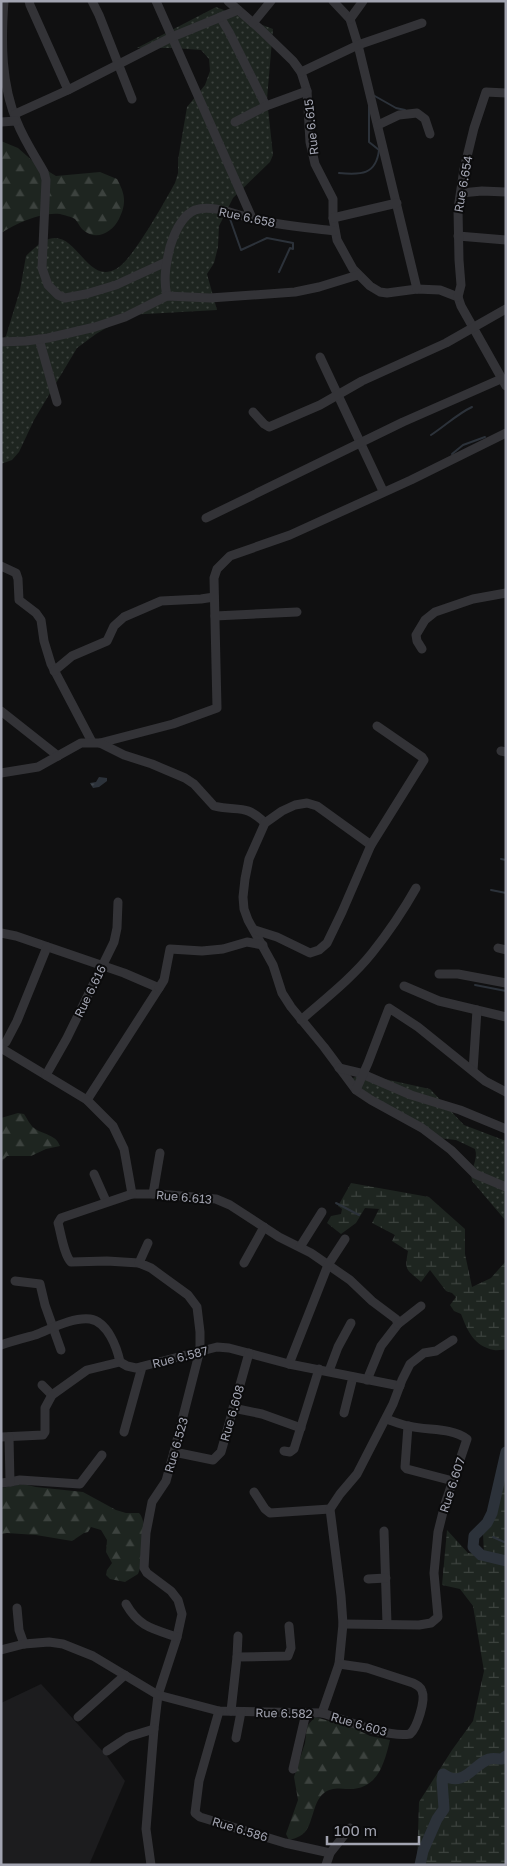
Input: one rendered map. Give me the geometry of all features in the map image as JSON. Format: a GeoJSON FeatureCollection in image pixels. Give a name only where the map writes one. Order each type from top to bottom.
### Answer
{"type":"FeatureCollection","features":[{"type":"Feature","properties":{"kind":"street"},"geometry":{"type":"LineString","coordinates":[[4,1],[2,24],[3,77],[15,118],[44,172],[46,180],[42,268],[48,285],[52,291],[65,298],[86,294],[116,285],[166,262]]}},
{"type":"Feature","properties":{"kind":"street"},"geometry":{"type":"LineString","coordinates":[[29,1],[68,90]]}},
{"type":"Feature","properties":{"kind":"street"},"geometry":{"type":"LineString","coordinates":[[92,1],[132,98]]}},
{"type":"Feature","properties":{"kind":"street"},"geometry":{"type":"LineString","coordinates":[[156,1],[252,218]]}},
{"type":"Feature","properties":{"kind":"street","name":"Rue 6.615"},"geometry":{"type":"LineString","coordinates":[[228,1],[293,61],[301,72],[307,91],[310,142],[314,160],[333,199],[335,231],[342,253],[358,275],[380,292],[440,290],[458,297]]}},
{"type":"Feature","properties":{"kind":"street"},"geometry":{"type":"LineString","coordinates":[[253,23],[271,1]]}},
{"type":"Feature","properties":{"kind":"street"},"geometry":{"type":"LineString","coordinates":[[333,1],[350,19],[358,45],[417,290]]}},
{"type":"Feature","properties":{"kind":"street"},"geometry":{"type":"LineString","coordinates":[[350,19],[363,1]]}},
{"type":"Feature","properties":{"kind":"street"},"geometry":{"type":"LineString","coordinates":[[1,122],[15,118],[172,37],[238,10]]}},
{"type":"Feature","properties":{"kind":"street"},"geometry":{"type":"LineString","coordinates":[[220,17],[266,106]]}},
{"type":"Feature","properties":{"kind":"street"},"geometry":{"type":"LineString","coordinates":[[301,72],[358,45],[422,22]]}},
{"type":"Feature","properties":{"kind":"street"},"geometry":{"type":"LineString","coordinates":[[235,122],[266,106],[307,91]]}},
{"type":"Feature","properties":{"kind":"street","name":"Rue 6.654"},"geometry":{"type":"LineString","coordinates":[[458,297],[461,285],[457,217],[464,169],[474,128],[486,92],[506,93]]}},
{"type":"Feature","properties":{"kind":"street"},"geometry":{"type":"LineString","coordinates":[[378,125],[399,115],[417,113],[425,118],[430,134]]}},
{"type":"Feature","properties":{"kind":"street"},"geometry":{"type":"LineString","coordinates":[[462,193],[505,190]]}},
{"type":"Feature","properties":{"kind":"street"},"geometry":{"type":"LineString","coordinates":[[333,218],[397,203]]}},
{"type":"Feature","properties":{"kind":"street","name":"Rue 6.658"},"geometry":{"type":"LineString","coordinates":[[167,296],[164,281],[166,262],[175,233],[183,220],[196,210],[205,208],[264,222],[335,231]]}},
{"type":"Feature","properties":{"kind":"street"},"geometry":{"type":"LineString","coordinates":[[458,236],[506,240]]}},
{"type":"Feature","properties":{"kind":"street"},"geometry":{"type":"LineString","coordinates":[[1,342],[40,339],[94,327],[150,306],[167,296],[219,298],[295,292],[358,275]]}},
{"type":"Feature","properties":{"kind":"street"},"geometry":{"type":"LineString","coordinates":[[206,518],[360,444],[503,382],[458,297]]}},
{"type":"Feature","properties":{"kind":"street"},"geometry":{"type":"LineString","coordinates":[[253,412],[269,427],[362,381],[390,370],[474,328],[506,309]]}},
{"type":"Feature","properties":{"kind":"street"},"geometry":{"type":"LineString","coordinates":[[40,339],[57,402]]}},
{"type":"Feature","properties":{"kind":"street"},"geometry":{"type":"LineString","coordinates":[[320,357],[383,492]]}},
{"type":"Feature","properties":{"kind":"street"},"geometry":{"type":"LineString","coordinates":[[1,773],[38,767],[81,743],[96,743],[174,724],[217,708],[214,578],[217,569],[230,556],[290,534],[411,480],[506,434]]}},
{"type":"Feature","properties":{"kind":"street"},"geometry":{"type":"LineString","coordinates":[[1,566],[16,573],[19,600],[36,613],[40,620],[44,641],[54,671],[96,743],[185,778],[194,784],[214,806],[243,808],[256,814],[265,823]]}},
{"type":"Feature","properties":{"kind":"street"},"geometry":{"type":"LineString","coordinates":[[422,649],[416,635],[431,615],[473,599],[506,593]]}},
{"type":"Feature","properties":{"kind":"street"},"geometry":{"type":"LineString","coordinates":[[54,671],[72,656],[107,641],[114,626],[124,617],[161,601],[201,599],[214,596]]}},
{"type":"Feature","properties":{"kind":"street"},"geometry":{"type":"LineString","coordinates":[[215,616],[297,612]]}},
{"type":"Feature","properties":{"kind":"street"},"geometry":{"type":"LineString","coordinates":[[1,711],[58,756]]}},
{"type":"Feature","properties":{"kind":"street"},"geometry":{"type":"LineString","coordinates":[[255,930],[277,937],[310,953],[319,950],[327,943],[371,845],[424,760],[377,726]]}},
{"type":"Feature","properties":{"kind":"street"},"geometry":{"type":"LineString","coordinates":[[371,845],[317,806],[307,803],[295,805],[282,811],[265,823],[249,859],[243,897],[248,920],[273,965],[282,993],[356,1090],[422,1128],[451,1150],[475,1174],[506,1188]]}},
{"type":"Feature","properties":{"kind":"street"},"geometry":{"type":"LineString","coordinates":[[301,1020],[349,978],[371,954],[416,888]]}},
{"type":"Feature","properties":{"kind":"street","name":"Rue 6.616"},"geometry":{"type":"LineString","coordinates":[[46,1075],[67,1038],[114,942],[117,928],[118,902]]}},
{"type":"Feature","properties":{"kind":"street"},"geometry":{"type":"LineString","coordinates":[[1,933],[102,966],[158,988]]}},
{"type":"Feature","properties":{"kind":"street"},"geometry":{"type":"LineString","coordinates":[[86,1100],[164,980],[170,949],[202,952],[223,949],[247,942],[263,945]]}},
{"type":"Feature","properties":{"kind":"street"},"geometry":{"type":"LineString","coordinates":[[46,948],[17,1021],[6,1042],[1,1047],[86,1100],[113,1126],[121,1139],[124,1149],[132,1194]]}},
{"type":"Feature","properties":{"kind":"street"},"geometry":{"type":"LineString","coordinates":[[439,974],[458,974],[506,983]]}},
{"type":"Feature","properties":{"kind":"street"},"geometry":{"type":"LineString","coordinates":[[404,986],[439,1001],[506,1017]]}},
{"type":"Feature","properties":{"kind":"street"},"geometry":{"type":"LineString","coordinates":[[356,1090],[389,1008],[418,1027],[472,1072],[506,1092]]}},
{"type":"Feature","properties":{"kind":"street"},"geometry":{"type":"LineString","coordinates":[[472,1072],[477,1010]]}},
{"type":"Feature","properties":{"kind":"street"},"geometry":{"type":"LineString","coordinates":[[339,1068],[363,1074],[411,1095],[460,1110],[506,1129]]}},
{"type":"Feature","properties":{"kind":"street"},"geometry":{"type":"LineString","coordinates":[[153,1194],[160,1153]]}},
{"type":"Feature","properties":{"kind":"street"},"geometry":{"type":"LineString","coordinates":[[94,1174],[106,1201]]}},
{"type":"Feature","properties":{"kind":"street","name":"Rue 6.613"},"geometry":{"type":"LineString","coordinates":[[138,1263],[124,1261],[71,1262],[68,1260],[58,1223],[60,1220],[106,1201],[132,1194],[216,1199],[236,1208],[279,1237],[300,1247],[350,1280],[372,1301],[396,1319],[398,1324]]}},
{"type":"Feature","properties":{"kind":"street"},"geometry":{"type":"LineString","coordinates":[[300,1247],[322,1212]]}},
{"type":"Feature","properties":{"kind":"street"},"geometry":{"type":"LineString","coordinates":[[244,1264],[264,1227]]}},
{"type":"Feature","properties":{"kind":"street"},"geometry":{"type":"LineString","coordinates":[[289,1364],[328,1266],[345,1239]]}},
{"type":"Feature","properties":{"kind":"street"},"geometry":{"type":"LineString","coordinates":[[138,1263],[148,1243]]}},
{"type":"Feature","properties":{"kind":"street","name":"Rue 6.523"},"geometry":{"type":"LineString","coordinates":[[138,1263],[151,1268],[183,1290],[197,1307],[200,1324],[200,1350],[174,1452],[166,1481],[152,1502],[146,1533],[144,1568],[147,1573],[171,1591],[178,1600],[182,1614],[177,1637],[158,1695],[146,1829],[151,1865]]}},
{"type":"Feature","properties":{"kind":"street"},"geometry":{"type":"LineString","coordinates":[[14,1281],[40,1284],[45,1305],[61,1350]]}},
{"type":"Feature","properties":{"kind":"street"},"geometry":{"type":"LineString","coordinates":[[366,1380],[381,1346],[398,1324],[421,1306]]}},
{"type":"Feature","properties":{"kind":"street"},"geometry":{"type":"LineString","coordinates":[[1,1345],[76,1320],[90,1319],[96,1321],[108,1334],[115,1345],[120,1362]]}},
{"type":"Feature","properties":{"kind":"street"},"geometry":{"type":"LineString","coordinates":[[329,1371],[338,1347],[351,1323]]}},
{"type":"Feature","properties":{"kind":"street"},"geometry":{"type":"LineString","coordinates":[[254,1492],[265,1509],[270,1513],[330,1509],[357,1474],[386,1419],[410,1364],[424,1353],[436,1351],[453,1340]]}},
{"type":"Feature","properties":{"kind":"street","name":"Rue 6.587"},"geometry":{"type":"LineString","coordinates":[[52,1395],[88,1370],[120,1362],[128,1366],[142,1367],[217,1347],[229,1348],[289,1364],[400,1386]]}},
{"type":"Feature","properties":{"kind":"street","name":"Rue 6.608"},"geometry":{"type":"LineString","coordinates":[[174,1452],[214,1460],[221,1452],[249,1353]]}},
{"type":"Feature","properties":{"kind":"street"},"geometry":{"type":"LineString","coordinates":[[124,1432],[142,1367]]}},
{"type":"Feature","properties":{"kind":"street"},"geometry":{"type":"LineString","coordinates":[[284,1452],[293,1450],[319,1369]]}},
{"type":"Feature","properties":{"kind":"street"},"geometry":{"type":"LineString","coordinates":[[344,1413],[353,1377]]}},
{"type":"Feature","properties":{"kind":"street"},"geometry":{"type":"LineString","coordinates":[[42,1384],[52,1395],[45,1408],[45,1434],[5,1437],[6,1483],[20,1480],[80,1484],[102,1455]]}},
{"type":"Feature","properties":{"kind":"street"},"geometry":{"type":"LineString","coordinates":[[233,1408],[262,1414],[301,1428]]}},
{"type":"Feature","properties":{"kind":"street","name":"Rue 6.607"},"geometry":{"type":"LineString","coordinates":[[386,1419],[408,1426],[445,1431],[467,1439],[438,1532],[434,1573],[438,1617],[425,1625],[387,1624]]}},
{"type":"Feature","properties":{"kind":"street"},"geometry":{"type":"LineString","coordinates":[[408,1426],[405,1467],[453,1481]]}},
{"type":"Feature","properties":{"kind":"street","name":"Rue 6.582"},"geometry":{"type":"LineString","coordinates":[[1,1650],[24,1644],[48,1642],[62,1644],[93,1656],[158,1695],[219,1711],[322,1713],[339,1664],[343,1624],[330,1509]]}},
{"type":"Feature","properties":{"kind":"street"},"geometry":{"type":"LineString","coordinates":[[343,1624],[387,1624],[384,1531]]}},
{"type":"Feature","properties":{"kind":"street"},"geometry":{"type":"LineString","coordinates":[[368,1579],[386,1578]]}},
{"type":"Feature","properties":{"kind":"street"},"geometry":{"type":"LineString","coordinates":[[126,1604],[132,1615],[148,1628],[177,1637]]}},
{"type":"Feature","properties":{"kind":"street"},"geometry":{"type":"LineString","coordinates":[[17,1608],[19,1630],[24,1644]]}},
{"type":"Feature","properties":{"kind":"street"},"geometry":{"type":"LineString","coordinates":[[237,1657],[288,1656],[291,1648],[289,1626]]}},
{"type":"Feature","properties":{"kind":"street"},"geometry":{"type":"LineString","coordinates":[[231,1712],[238,1636]]}},
{"type":"Feature","properties":{"kind":"street","name":"Rue 6.603"},"geometry":{"type":"LineString","coordinates":[[322,1713],[379,1731],[404,1735],[410,1734],[416,1726],[423,1701],[423,1693],[419,1687],[414,1683],[367,1668],[339,1664]]}},
{"type":"Feature","properties":{"kind":"street"},"geometry":{"type":"LineString","coordinates":[[78,1717],[125,1675]]}},
{"type":"Feature","properties":{"kind":"street","name":"Rue 6.586"},"geometry":{"type":"LineString","coordinates":[[219,1711],[199,1781],[195,1813],[200,1817],[285,1844],[330,1853]]}},
{"type":"Feature","properties":{"kind":"street"},"geometry":{"type":"LineString","coordinates":[[236,1738],[241,1712]]}},
{"type":"Feature","properties":{"kind":"street"},"geometry":{"type":"LineString","coordinates":[[292,1769],[306,1713]]}},
{"type":"Feature","properties":{"kind":"street"},"geometry":{"type":"LineString","coordinates":[[107,1751],[128,1737],[154,1729]]}},
{"type":"Feature","properties":{"kind":"street"},"geometry":{"type":"LineString","coordinates":[[326,1865],[330,1853],[350,1828]]}},
{"type":"Feature","properties":{"kind":"shaded area"},"geometry":{"type":"Polygon","coordinates":[[[41,1684],[107,1756],[125,1781],[89,1865],[1,1865],[1,1703],[41,1684]]]}},
{"type":"Feature","properties":{"kind":"green space"},"geometry":{"type":"Polygon","coordinates":[[[216,7],[273,29],[267,99],[273,155],[270,162],[233,198],[219,226],[218,247],[214,263],[207,274],[217,310],[128,315],[96,334],[77,348],[34,420],[19,452],[12,460],[1,464],[1,340],[6,336],[20,290],[26,256],[44,241],[55,238],[73,247],[88,263],[96,269],[105,272],[116,269],[131,255],[175,183],[187,107],[205,85],[210,71],[209,59],[201,50],[137,48],[216,7]]]}},
{"type":"Feature","properties":{"kind":"green space"},"geometry":{"type":"Polygon","coordinates":[[[1,141],[18,148],[35,163],[56,176],[100,172],[117,179],[122,189],[124,203],[122,213],[116,224],[108,232],[92,235],[82,229],[74,218],[52,214],[29,219],[1,233],[1,141]]]}},
{"type":"Feature","properties":{"kind":"green space"},"geometry":{"type":"Polygon","coordinates":[[[357,1076],[380,1078],[430,1089],[464,1125],[506,1141],[506,1221],[472,1181],[471,1177],[476,1157],[475,1149],[456,1140],[428,1137],[349,1085],[351,1079],[357,1076]]]}},
{"type":"Feature","properties":{"kind":"green space"},"geometry":{"type":"Polygon","coordinates":[[[18,1113],[24,1114],[34,1128],[56,1139],[60,1146],[46,1149],[31,1156],[7,1156],[1,1162],[1,1118],[18,1113]]]}},
{"type":"Feature","properties":{"kind":"green space"},"geometry":{"type":"Polygon","coordinates":[[[351,1183],[429,1197],[465,1229],[465,1254],[472,1287],[491,1278],[506,1261],[506,1350],[487,1348],[477,1342],[466,1327],[461,1314],[454,1311],[450,1305],[456,1297],[446,1291],[430,1270],[421,1282],[408,1270],[406,1263],[408,1251],[392,1241],[395,1235],[372,1223],[379,1209],[365,1208],[356,1223],[341,1234],[327,1223],[331,1216],[341,1214],[342,1209],[338,1206],[351,1183]]]}},
{"type":"Feature","properties":{"kind":"green space"},"geometry":{"type":"Polygon","coordinates":[[[506,1471],[506,1865],[417,1865],[419,1802],[473,1721],[484,1671],[473,1606],[460,1589],[442,1585],[447,1530],[468,1553],[484,1553],[483,1534],[495,1514],[506,1471]]]}},
{"type":"Feature","properties":{"kind":"green space"},"geometry":{"type":"Polygon","coordinates":[[[23,1484],[83,1492],[116,1510],[126,1513],[139,1513],[145,1533],[144,1552],[138,1574],[125,1582],[110,1579],[106,1575],[112,1563],[106,1552],[107,1540],[101,1530],[91,1527],[88,1532],[72,1541],[36,1535],[1,1534],[1,1488],[23,1484]]]}},
{"type":"Feature","properties":{"kind":"green space"},"geometry":{"type":"Polygon","coordinates":[[[315,1717],[354,1728],[370,1736],[390,1740],[382,1767],[372,1781],[365,1786],[357,1788],[335,1789],[324,1793],[317,1803],[305,1833],[289,1840],[286,1834],[298,1800],[294,1777],[305,1743],[307,1726],[315,1717]]]}},
{"type":"Feature","properties":{"kind":"water"},"geometry":{"type":"Polygon","coordinates":[[[99,777],[107,778],[107,781],[99,787],[93,788],[90,783],[96,782],[99,777]]]}},
{"type":"Feature","properties":{"kind":"waterway"},"geometry":{"type":"LineString","coordinates":[[373,95],[396,108],[405,110]]}},
{"type":"Feature","properties":{"kind":"waterway"},"geometry":{"type":"LineString","coordinates":[[339,173],[354,174],[366,172],[375,164],[379,150],[369,142],[369,106]]}},
{"type":"Feature","properties":{"kind":"waterway"},"geometry":{"type":"LineString","coordinates":[[229,216],[241,250],[267,238],[293,243],[293,249],[290,248],[279,272]]}},
{"type":"Feature","properties":{"kind":"waterway"},"geometry":{"type":"LineString","coordinates":[[431,435],[472,407]]}},
{"type":"Feature","properties":{"kind":"waterway"},"geometry":{"type":"LineString","coordinates":[[452,454],[463,445],[485,437]]}},
{"type":"Feature","properties":{"kind":"waterway"},"geometry":{"type":"LineString","coordinates":[[501,859],[506,860]]}},
{"type":"Feature","properties":{"kind":"waterway"},"geometry":{"type":"LineString","coordinates":[[491,890],[506,893]]}},
{"type":"Feature","properties":{"kind":"waterway"},"geometry":{"type":"LineString","coordinates":[[475,985],[506,991]]}},
{"type":"Feature","properties":{"kind":"waterway"},"geometry":{"type":"LineString","coordinates":[[336,1203],[359,1215]]}},
{"type":"Feature","properties":{"kind":"waterway"},"geometry":{"type":"LineString","coordinates":[[506,1452],[492,1513],[487,1523],[474,1536],[473,1547],[481,1555],[506,1561]]}},
{"type":"Feature","properties":{"kind":"waterway"},"geometry":{"type":"LineString","coordinates":[[493,1537],[504,1542]]}},
{"type":"Feature","properties":{"kind":"waterway"},"geometry":{"type":"LineString","coordinates":[[420,1865],[423,1851],[437,1819],[444,1809],[443,1774],[456,1779],[489,1759],[502,1759],[506,1756]]}}]}
